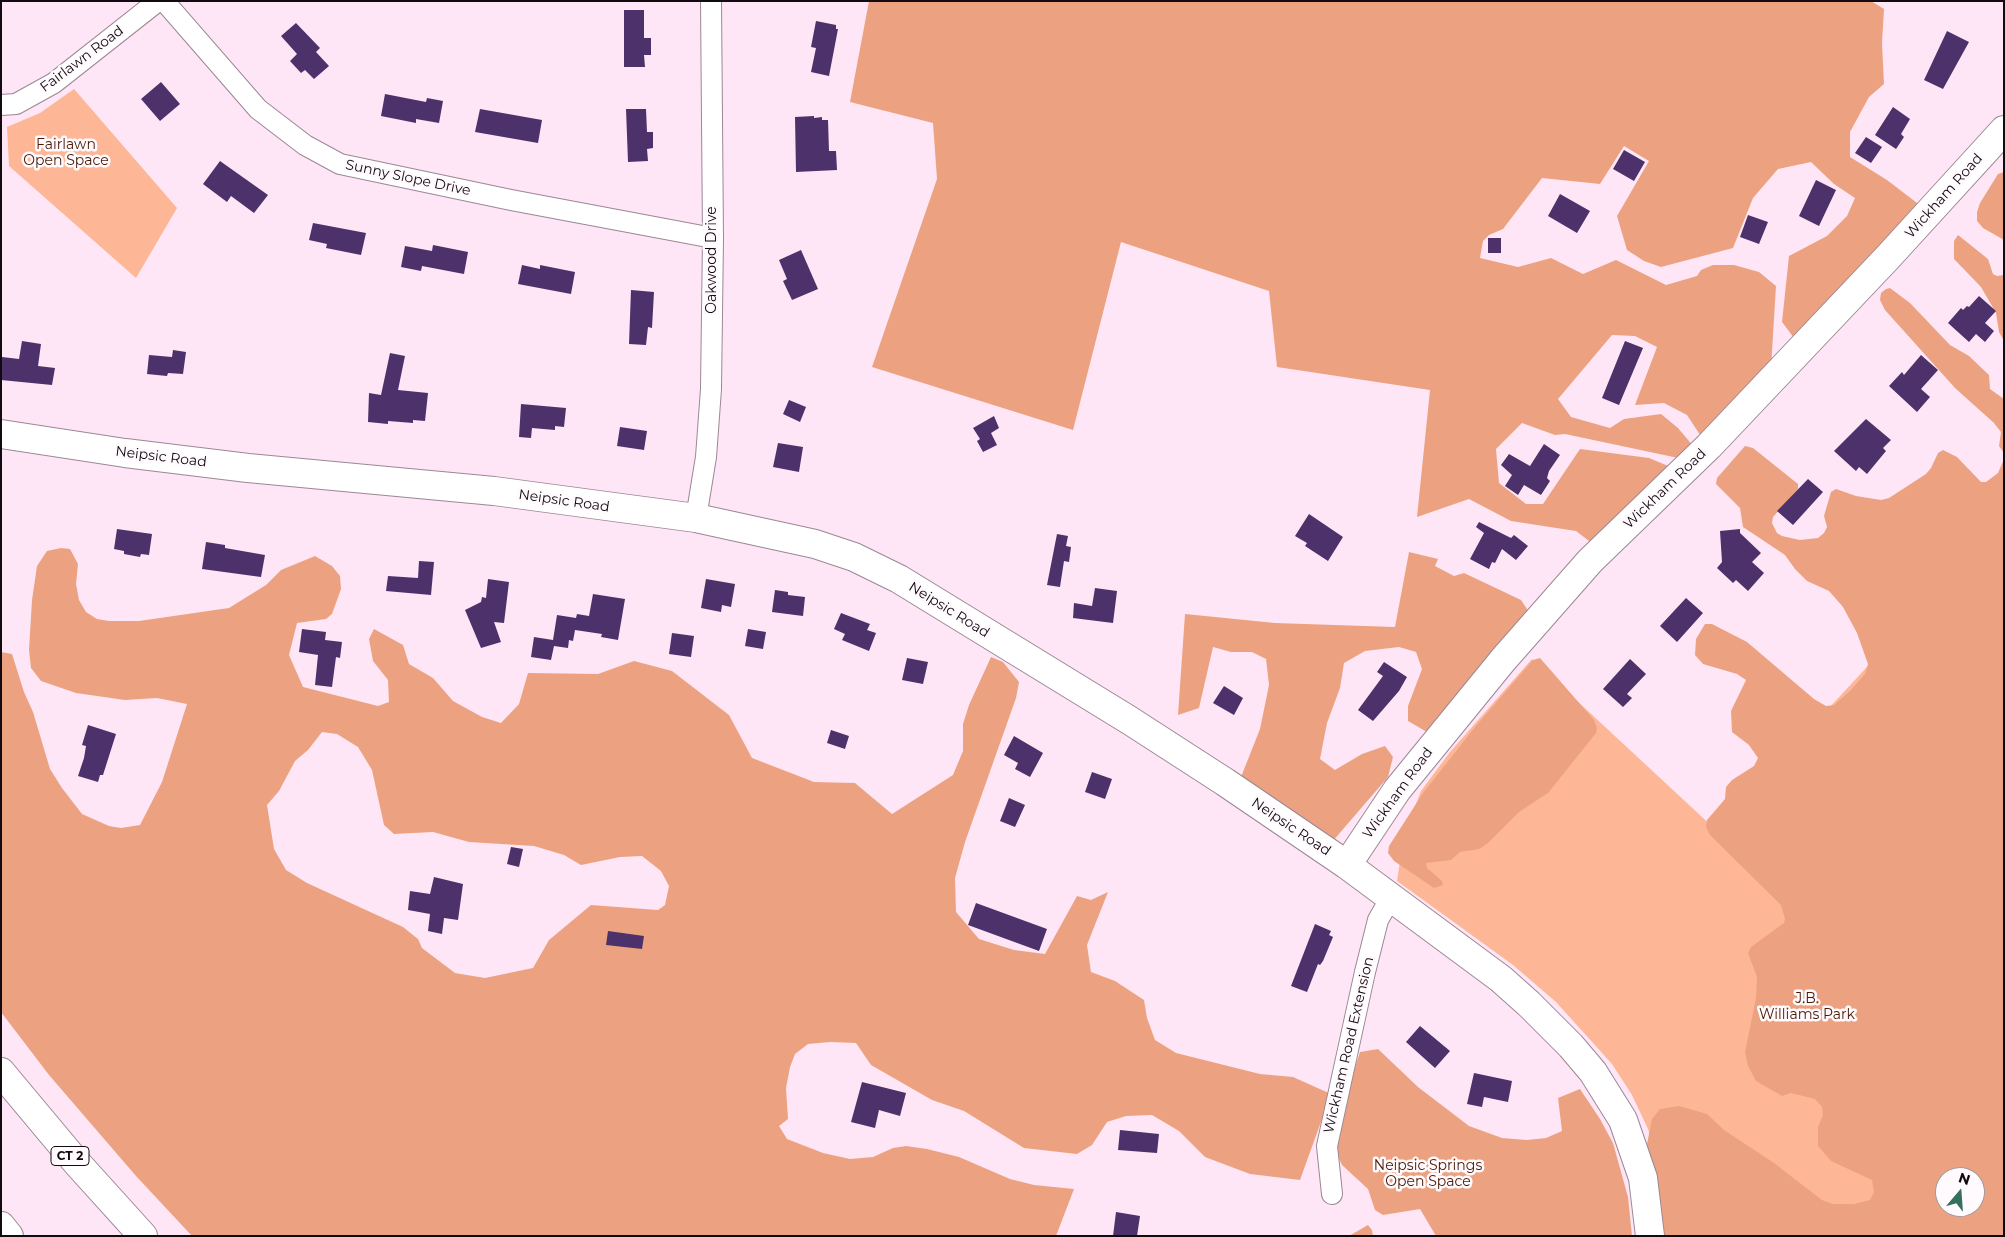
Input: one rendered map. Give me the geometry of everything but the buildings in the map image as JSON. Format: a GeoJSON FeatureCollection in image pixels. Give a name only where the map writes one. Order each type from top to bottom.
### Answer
{"type":"FeatureCollection","features":[{"type":"Feature","properties":{"kind":"main road","name":"Wickham Road"},"geometry":{"type":"LineString","coordinates":[[1346,865],[1397,790],[1503,660],[1590,561],[1709,446],[1889,256],[2004,130]]}},
{"type":"Feature","properties":{"kind":"main road","name":"Neipsic Road"},"geometry":{"type":"LineString","coordinates":[[1,434],[220,465],[494,491],[696,518],[815,544],[854,557],[899,579],[1129,720],[1346,865],[1501,979],[1555,1028],[1593,1072],[1623,1120],[1643,1178],[1650,1236]]}},
{"type":"Feature","properties":{"kind":"main road","name":"CT 2"},"geometry":{"type":"LineString","coordinates":[[1,1072],[64,1149],[143,1236]]}},
{"type":"Feature","properties":{"kind":"main road"},"geometry":{"type":"LineString","coordinates":[[1,1226],[9,1236]]}},
{"type":"Feature","properties":{"kind":"street","name":"Fairlawn Road"},"geometry":{"type":"LineString","coordinates":[[1,105],[16,104],[54,83],[158,1]]}},
{"type":"Feature","properties":{"kind":"street","name":"Sunny Slope Drive"},"geometry":{"type":"LineString","coordinates":[[164,1],[258,108],[305,145],[340,164],[511,200],[712,238]]}},
{"type":"Feature","properties":{"kind":"street","name":"Oakwood Drive"},"geometry":{"type":"LineString","coordinates":[[696,518],[706,457],[711,389],[711,1]]}},
{"type":"Feature","properties":{"kind":"street","name":"Wickham Road Extension"},"geometry":{"type":"LineString","coordinates":[[1332,1194],[1327,1146],[1378,920],[1390,898]]}},
{"type":"Feature","properties":{"kind":"green space"},"geometry":{"type":"Polygon","coordinates":[[[869,1],[1871,1],[1884,9],[1882,43],[1884,84],[1869,97],[1850,132],[1850,157],[1887,180],[1921,206],[1797,342],[1782,322],[1789,256],[1827,236],[1847,216],[1855,198],[1834,184],[1811,162],[1778,169],[1753,198],[1733,248],[1661,267],[1644,261],[1627,250],[1617,216],[1649,161],[1624,146],[1600,184],[1542,178],[1503,229],[1489,235],[1483,241],[1480,258],[1518,267],[1551,258],[1583,274],[1616,260],[1666,285],[1697,276],[1701,270],[1713,265],[1734,265],[1759,272],[1776,286],[1771,368],[1704,441],[1687,415],[1664,403],[1635,405],[1657,347],[1635,336],[1612,335],[1558,399],[1571,417],[1610,428],[1624,419],[1661,414],[1678,428],[1694,447],[1683,459],[1565,434],[1555,435],[1522,423],[1496,449],[1499,483],[1526,504],[1543,504],[1580,449],[1649,458],[1673,468],[1593,544],[1576,531],[1511,521],[1469,499],[1417,517],[1430,390],[1277,367],[1269,291],[1121,242],[1073,430],[872,367],[937,179],[933,123],[850,102],[869,1]]]}},
{"type":"Feature","properties":{"kind":"green space","name":"Fairlawn Open Space"},"geometry":{"type":"Polygon","coordinates":[[[74,89],[177,208],[136,278],[9,166],[7,127],[40,113],[74,89]]]}},
{"type":"Feature","properties":{"kind":"green space"},"geometry":{"type":"Polygon","coordinates":[[[2004,172],[2004,240],[1983,228],[1977,221],[1977,212],[1980,203],[1998,174],[2004,172]]]}},
{"type":"Feature","properties":{"kind":"green space"},"geometry":{"type":"Polygon","coordinates":[[[1958,235],[1988,259],[1993,274],[1997,276],[2004,275],[2004,341],[1999,332],[1996,313],[1981,287],[1954,259],[1954,241],[1958,235]]]}},
{"type":"Feature","properties":{"kind":"green space"},"geometry":{"type":"Polygon","coordinates":[[[1890,288],[1910,303],[1950,345],[1969,356],[1989,375],[1990,389],[2004,399],[2004,453],[1999,446],[2001,432],[1994,423],[1955,388],[1885,310],[1880,300],[1881,293],[1890,288]]]}},
{"type":"Feature","properties":{"kind":"green space"},"geometry":{"type":"Polygon","coordinates":[[[1745,446],[1753,448],[1798,484],[1798,489],[1773,517],[1772,523],[1777,533],[1800,540],[1818,538],[1824,533],[1827,527],[1824,516],[1831,492],[1836,489],[1856,496],[1881,500],[1889,498],[1926,474],[1938,453],[1943,450],[1957,457],[1981,482],[1986,482],[1998,473],[2004,459],[2004,1236],[1662,1236],[1654,1172],[1647,1144],[1652,1119],[1660,1109],[1679,1106],[1707,1114],[1724,1130],[1774,1163],[1822,1200],[1833,1204],[1854,1204],[1870,1200],[1874,1192],[1872,1180],[1831,1161],[1818,1146],[1818,1127],[1823,1115],[1822,1107],[1815,1099],[1791,1093],[1782,1096],[1756,1081],[1748,1066],[1745,1052],[1756,998],[1757,977],[1748,953],[1751,947],[1784,923],[1785,919],[1781,905],[1710,835],[1706,827],[1707,820],[1725,799],[1726,787],[1732,780],[1754,766],[1758,758],[1749,745],[1732,732],[1731,711],[1746,680],[1737,674],[1703,664],[1695,655],[1696,639],[1705,624],[1712,624],[1747,642],[1814,699],[1826,706],[1834,705],[1850,691],[1865,674],[1868,664],[1857,633],[1843,607],[1829,591],[1807,581],[1785,555],[1743,527],[1740,508],[1716,484],[1717,478],[1745,446]]]}},
{"type":"Feature","properties":{"kind":"green space","name":"J.B. Williams Park"},"geometry":{"type":"Polygon","coordinates":[[[2004,519],[2004,1236],[1671,1236],[1660,1165],[1648,1129],[1632,1095],[1612,1064],[1556,1002],[1513,965],[1397,881],[1404,835],[1421,791],[1450,752],[1532,659],[1716,830],[2004,519]]]}},
{"type":"Feature","properties":{"kind":"green space"},"geometry":{"type":"Polygon","coordinates":[[[61,548],[70,549],[78,564],[76,584],[79,600],[86,612],[97,619],[109,621],[139,621],[229,608],[266,585],[281,570],[315,556],[332,566],[340,576],[341,589],[332,614],[326,619],[297,623],[289,655],[303,687],[378,706],[389,702],[388,680],[373,661],[369,639],[374,629],[403,645],[409,664],[433,678],[453,701],[482,717],[501,723],[519,704],[528,673],[598,674],[634,661],[672,671],[729,715],[752,758],[814,782],[855,783],[892,814],[953,775],[963,751],[963,724],[969,705],[991,657],[1003,662],[1019,682],[1016,698],[965,842],[955,878],[956,912],[979,939],[1014,950],[1045,954],[1077,896],[1091,900],[1108,892],[1087,945],[1091,972],[1115,981],[1144,1000],[1147,1018],[1155,1040],[1176,1053],[1260,1074],[1293,1077],[1331,1094],[1300,1180],[1250,1174],[1205,1157],[1179,1131],[1152,1115],[1126,1116],[1107,1122],[1092,1145],[1077,1154],[1024,1148],[964,1111],[932,1100],[871,1065],[856,1043],[830,1042],[808,1044],[795,1054],[790,1067],[786,1088],[788,1119],[779,1126],[787,1139],[823,1153],[850,1159],[873,1157],[893,1148],[906,1146],[927,1149],[959,1157],[1010,1179],[1034,1185],[1074,1189],[1056,1236],[192,1236],[136,1176],[49,1075],[1,1012],[1,652],[12,654],[24,692],[33,712],[50,769],[82,814],[109,826],[121,828],[140,825],[162,782],[187,704],[157,698],[125,700],[76,693],[41,681],[31,668],[29,650],[32,600],[37,566],[47,551],[61,548]],[[322,732],[308,750],[295,761],[279,791],[267,805],[274,849],[286,870],[307,883],[403,927],[418,939],[422,948],[455,973],[485,978],[533,968],[549,940],[591,905],[658,910],[665,905],[669,886],[661,871],[642,856],[620,857],[581,865],[564,855],[534,846],[469,842],[433,832],[394,834],[384,825],[372,770],[358,747],[337,734],[322,732]]]}},
{"type":"Feature","properties":{"kind":"green space"},"geometry":{"type":"Polygon","coordinates":[[[1409,552],[1438,559],[1435,566],[1454,576],[1464,573],[1521,600],[1531,615],[1427,732],[1408,721],[1408,706],[1422,669],[1416,652],[1399,647],[1365,651],[1344,663],[1340,688],[1327,723],[1320,759],[1335,770],[1362,754],[1385,746],[1393,757],[1388,777],[1332,842],[1241,777],[1260,729],[1269,685],[1266,659],[1252,652],[1231,652],[1213,647],[1199,708],[1178,715],[1185,614],[1275,623],[1395,627],[1409,552]]]}},
{"type":"Feature","properties":{"kind":"green space"},"geometry":{"type":"Polygon","coordinates":[[[1540,658],[1594,720],[1597,728],[1596,733],[1548,793],[1519,812],[1488,843],[1479,849],[1460,852],[1451,860],[1426,863],[1427,868],[1442,881],[1443,885],[1434,888],[1394,861],[1388,853],[1389,846],[1423,793],[1475,727],[1533,660],[1540,658]]]}},
{"type":"Feature","properties":{"kind":"green space","name":"Neipsic Springs Open Space"},"geometry":{"type":"Polygon","coordinates":[[[1378,1049],[1418,1087],[1469,1126],[1502,1138],[1527,1140],[1546,1138],[1562,1131],[1558,1098],[1580,1089],[1613,1143],[1628,1197],[1632,1236],[1436,1236],[1420,1209],[1383,1215],[1375,1210],[1368,1189],[1342,1165],[1337,1154],[1339,1116],[1360,1052],[1378,1049]]]}},
{"type":"Feature","properties":{"kind":"green space"},"geometry":{"type":"Polygon","coordinates":[[[1368,1225],[1372,1230],[1373,1236],[1349,1236],[1368,1225]]]}}]}
